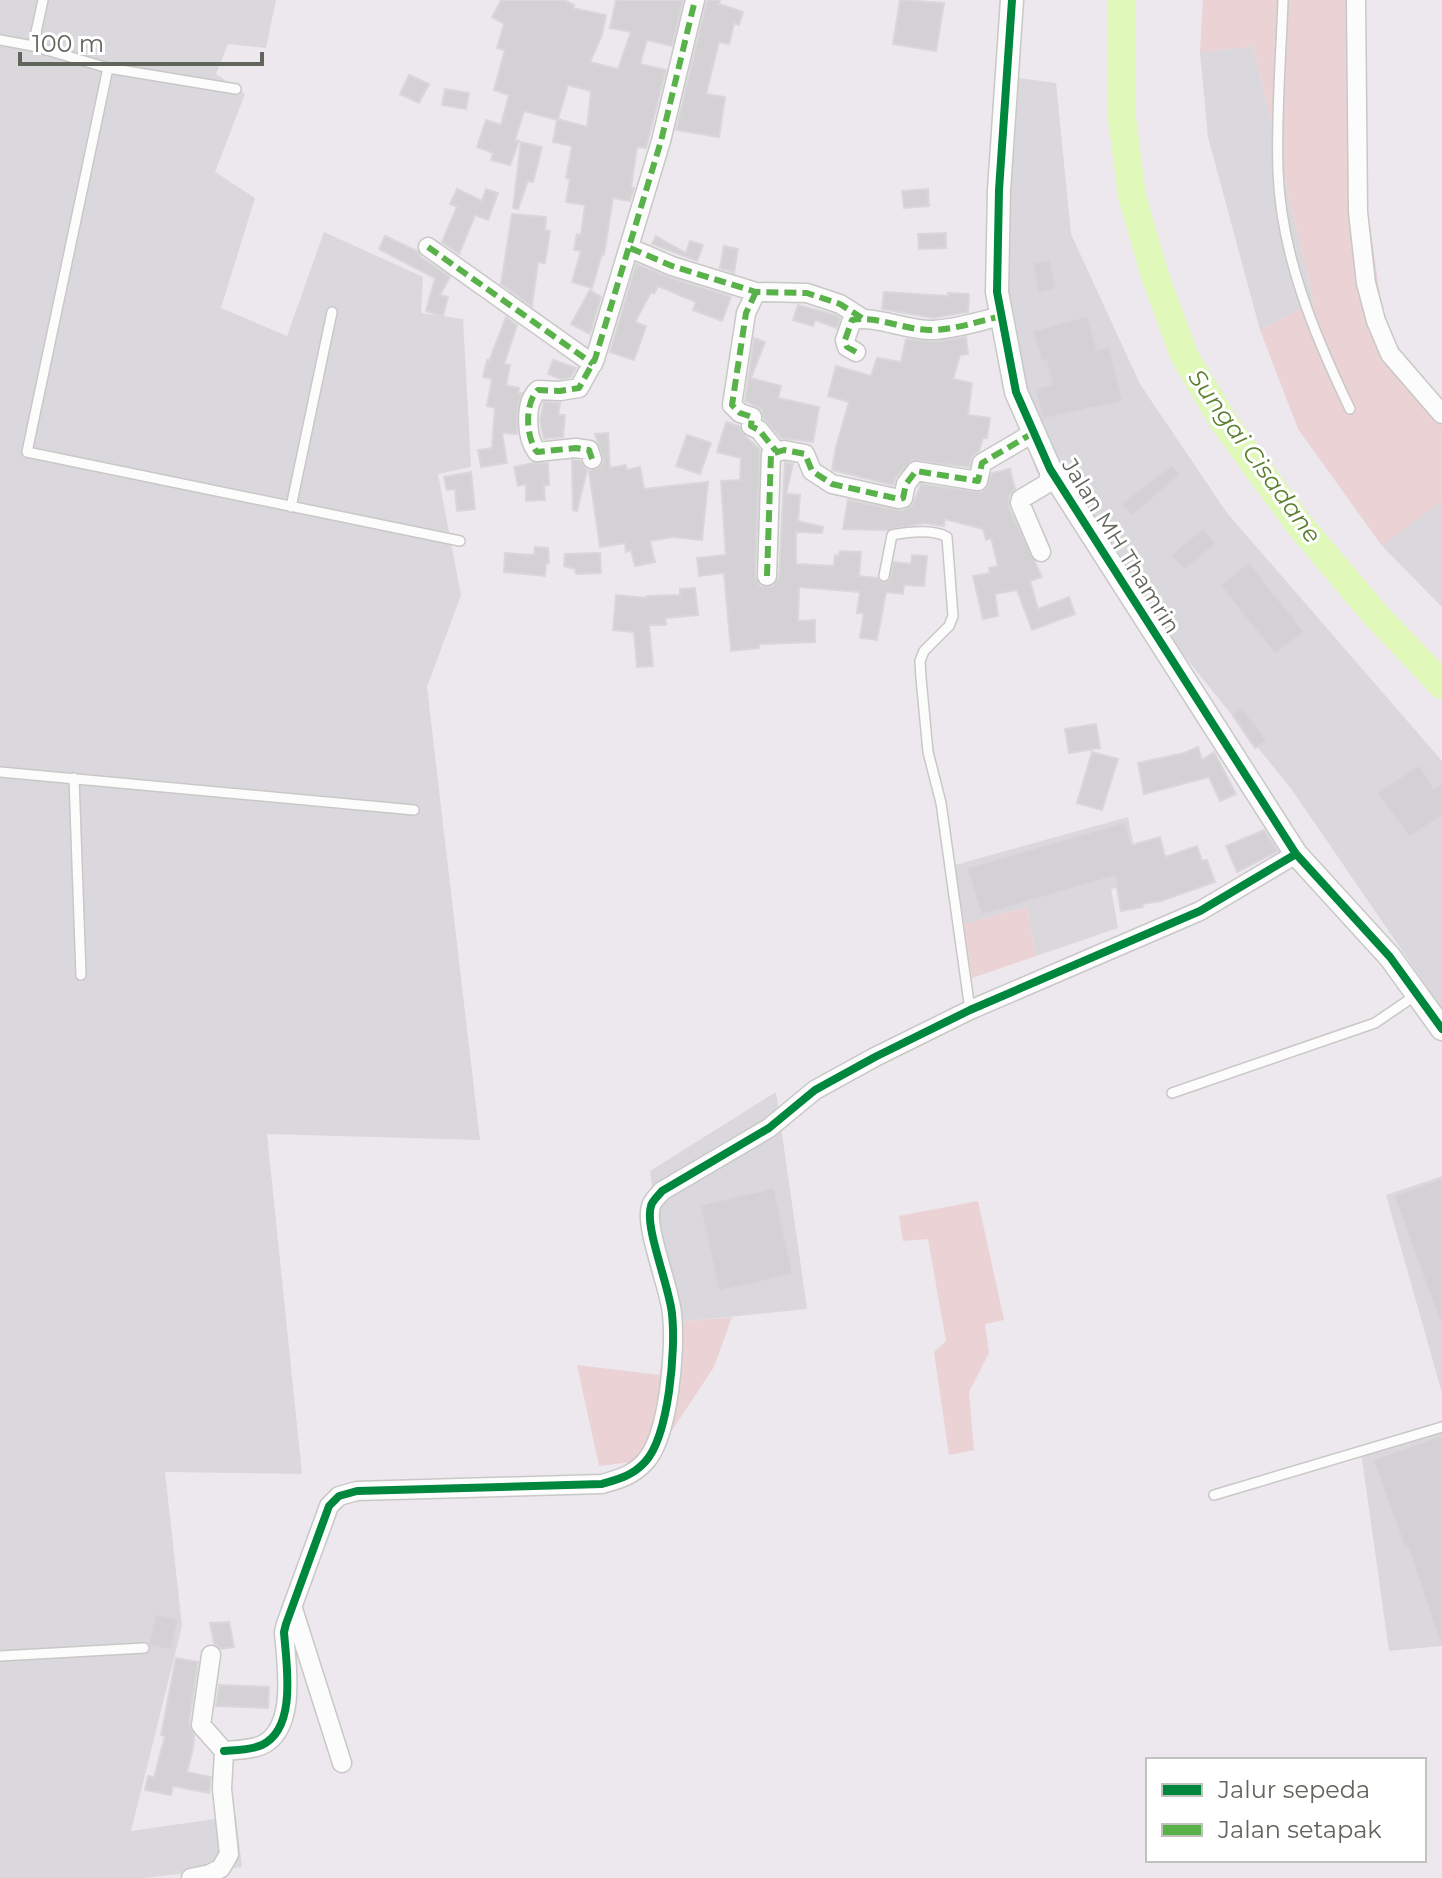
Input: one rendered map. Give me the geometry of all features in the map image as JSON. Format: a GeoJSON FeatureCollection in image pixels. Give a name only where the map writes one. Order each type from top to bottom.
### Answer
{"type":"FeatureCollection","features":[{"type":"Feature","properties":{"kind":"street"},"geometry":{"type":"LineString","coordinates":[[592,459],[589,450],[584,448],[537,452],[531,444],[528,411],[532,395],[538,390],[579,388],[593,364],[661,141],[695,0]]}},
{"type":"Feature","properties":{"kind":"street","name":"Jalan MH Thamrin"},"geometry":{"type":"LineString","coordinates":[[1012,0],[999,190],[997,292],[998,317],[1029,436],[1049,476],[1296,854],[1390,957],[1442,1029]]}},
{"type":"Feature","properties":{"kind":"street"},"geometry":{"type":"LineString","coordinates":[[1356,0],[1358,212],[1366,283],[1376,321],[1390,354],[1442,414]]}},
{"type":"Feature","properties":{"kind":"street"},"geometry":{"type":"LineString","coordinates":[[428,247],[593,364]]}},
{"type":"Feature","properties":{"kind":"street"},"geometry":{"type":"LineString","coordinates":[[630,248],[672,266],[756,292],[807,293],[840,304],[862,318],[895,326],[933,330],[998,317]]}},
{"type":"Feature","properties":{"kind":"street"},"geometry":{"type":"LineString","coordinates":[[756,292],[746,313],[732,405],[740,413],[752,417],[751,426],[759,430],[776,451]]}},
{"type":"Feature","properties":{"kind":"street"},"geometry":{"type":"LineString","coordinates":[[856,352],[847,347],[845,340],[852,320],[862,318]]}},
{"type":"Feature","properties":{"kind":"street"},"geometry":{"type":"LineString","coordinates":[[767,576],[769,472],[771,454],[776,451],[805,454],[812,471],[832,484],[899,499],[903,498],[906,484],[916,471],[975,483],[982,463],[1029,436]]}},
{"type":"Feature","properties":{"kind":"street"},"geometry":{"type":"LineString","coordinates":[[1041,552],[1020,503],[1049,476]]}},
{"type":"Feature","properties":{"kind":"street"},"geometry":{"type":"LineString","coordinates":[[224,1751],[262,1745],[273,1737],[287,1706],[289,1680],[284,1632],[329,1506],[339,1496],[357,1491],[602,1484],[628,1477],[647,1460],[660,1433],[672,1371],[672,1313],[651,1224],[651,1205],[662,1191],[769,1128],[815,1090],[875,1057],[970,1010],[1200,911],[1296,854]]}},
{"type":"Feature","properties":{"kind":"street"},"geometry":{"type":"LineString","coordinates":[[293,1609],[342,1763]]}},
{"type":"Feature","properties":{"kind":"street"},"geometry":{"type":"LineString","coordinates":[[191,1878],[221,1868],[229,1854],[222,1789],[224,1751],[201,1725],[211,1655]]}},
{"type":"Feature","properties":{"kind":"lane"},"geometry":{"type":"LineString","coordinates":[[33,46],[43,0]]}},
{"type":"Feature","properties":{"kind":"lane"},"geometry":{"type":"LineString","coordinates":[[1283,0],[1278,173],[1284,222],[1300,293],[1319,344],[1350,409]]}},
{"type":"Feature","properties":{"kind":"lane"},"geometry":{"type":"LineString","coordinates":[[0,40],[33,46],[108,68],[236,89]]}},
{"type":"Feature","properties":{"kind":"lane"},"geometry":{"type":"LineString","coordinates":[[108,68],[27,452],[460,541]]}},
{"type":"Feature","properties":{"kind":"lane"},"geometry":{"type":"LineString","coordinates":[[291,507],[332,312]]}},
{"type":"Feature","properties":{"kind":"lane"},"geometry":{"type":"LineString","coordinates":[[884,576],[892,535],[930,533],[947,537],[953,616],[949,626],[924,651],[920,661],[928,752],[941,803],[970,1010]]}},
{"type":"Feature","properties":{"kind":"lane"},"geometry":{"type":"LineString","coordinates":[[0,772],[414,810]]}},
{"type":"Feature","properties":{"kind":"lane"},"geometry":{"type":"LineString","coordinates":[[74,778],[81,975]]}},
{"type":"Feature","properties":{"kind":"lane"},"geometry":{"type":"LineString","coordinates":[[1172,1093],[1375,1023],[1417,994]]}},
{"type":"Feature","properties":{"kind":"lane"},"geometry":{"type":"LineString","coordinates":[[1214,1495],[1442,1427]]}},
{"type":"Feature","properties":{"kind":"lane"},"geometry":{"type":"LineString","coordinates":[[0,1656],[144,1648]]}},
{"type":"Feature","properties":{"kind":"shaded area"},"geometry":{"type":"Polygon","coordinates":[[[0,0],[276,0],[266,48],[228,44],[216,74],[245,94],[215,172],[255,198],[221,308],[287,336],[324,232],[423,277],[421,313],[463,319],[471,467],[438,474],[461,595],[427,687],[480,1140],[267,1134],[302,1474],[165,1472],[182,1626],[131,1831],[236,1816],[242,1867],[143,1878],[0,1878],[0,0]]]}},
{"type":"Feature","properties":{"kind":"shaded area"},"geometry":{"type":"Polygon","coordinates":[[[1203,0],[1358,0],[1363,175],[1384,325],[1442,413],[1442,501],[1382,546],[1298,429],[1260,330],[1314,302],[1253,46],[1200,53],[1203,0]]]}},
{"type":"Feature","properties":{"kind":"shaded area"},"geometry":{"type":"Polygon","coordinates":[[[1253,46],[1314,302],[1260,330],[1208,137],[1200,53],[1253,46]]]}},
{"type":"Feature","properties":{"kind":"shaded area"},"geometry":{"type":"Polygon","coordinates":[[[999,75],[1056,83],[1071,234],[1140,384],[1227,513],[1442,761],[1442,1009],[1292,790],[1036,471],[1002,367],[986,226],[999,75]]]}},
{"type":"Feature","properties":{"kind":"shaded area"},"geometry":{"type":"Polygon","coordinates":[[[1442,501],[1442,607],[1382,546],[1442,501]]]}},
{"type":"Feature","properties":{"kind":"shaded area"},"geometry":{"type":"Polygon","coordinates":[[[1128,817],[1141,883],[1111,889],[1118,928],[1036,956],[1027,907],[964,924],[955,865],[1128,817]]]}},
{"type":"Feature","properties":{"kind":"shaded area"},"geometry":{"type":"Polygon","coordinates":[[[1027,907],[1036,956],[972,978],[964,924],[1027,907]]]}},
{"type":"Feature","properties":{"kind":"shaded area"},"geometry":{"type":"Polygon","coordinates":[[[776,1092],[807,1309],[669,1323],[650,1171],[776,1092]]]}},
{"type":"Feature","properties":{"kind":"shaded area"},"geometry":{"type":"Polygon","coordinates":[[[1442,1176],[1442,1393],[1386,1195],[1442,1176]]]}},
{"type":"Feature","properties":{"kind":"shaded area"},"geometry":{"type":"Polygon","coordinates":[[[978,1201],[1004,1320],[985,1324],[989,1353],[969,1392],[974,1450],[949,1455],[934,1352],[946,1341],[928,1239],[903,1241],[899,1216],[978,1201]]]}},
{"type":"Feature","properties":{"kind":"shaded area"},"geometry":{"type":"Polygon","coordinates":[[[732,1317],[714,1367],[653,1459],[599,1466],[577,1365],[659,1375],[669,1323],[732,1317]]]}},
{"type":"Feature","properties":{"kind":"shaded area"},"geometry":{"type":"Polygon","coordinates":[[[1442,1422],[1442,1646],[1389,1651],[1361,1452],[1442,1422]]]}},
{"type":"Feature","properties":{"kind":"building"},"geometry":{"type":"Polygon","coordinates":[[[501,0],[564,0],[574,5],[573,8],[606,15],[602,35],[590,62],[618,69],[631,32],[610,28],[616,0],[683,0],[672,46],[647,40],[640,64],[666,70],[646,148],[637,147],[630,201],[613,198],[604,255],[592,288],[572,282],[581,251],[574,250],[577,234],[581,235],[585,205],[566,202],[570,179],[566,178],[572,146],[553,142],[557,120],[524,111],[515,140],[519,141],[510,165],[491,160],[493,153],[477,147],[486,120],[501,125],[509,95],[494,90],[505,50],[497,48],[504,24],[492,17],[501,0]],[[568,85],[558,119],[587,127],[591,91],[568,85]]]}},
{"type":"Feature","properties":{"kind":"building"},"geometry":{"type":"Polygon","coordinates":[[[707,0],[720,0],[719,4],[743,12],[739,25],[734,23],[729,44],[719,42],[706,94],[725,97],[719,137],[676,130],[707,0]]]}},
{"type":"Feature","properties":{"kind":"building"},"geometry":{"type":"Polygon","coordinates":[[[900,0],[944,3],[936,51],[893,44],[900,0]]]}},
{"type":"Feature","properties":{"kind":"building"},"geometry":{"type":"Polygon","coordinates":[[[409,75],[429,84],[419,103],[400,94],[409,75]]]}},
{"type":"Feature","properties":{"kind":"building"},"geometry":{"type":"Polygon","coordinates":[[[445,89],[469,93],[466,109],[442,105],[445,89]]]}},
{"type":"Feature","properties":{"kind":"building"},"geometry":{"type":"Polygon","coordinates":[[[521,142],[542,147],[533,182],[528,181],[518,209],[513,208],[521,142]]]}},
{"type":"Feature","properties":{"kind":"building"},"geometry":{"type":"Polygon","coordinates":[[[457,189],[482,201],[486,189],[498,193],[488,220],[475,215],[459,254],[442,242],[457,207],[450,204],[457,189]]]}},
{"type":"Feature","properties":{"kind":"building"},"geometry":{"type":"Polygon","coordinates":[[[928,189],[929,206],[904,208],[902,191],[928,189]]]}},
{"type":"Feature","properties":{"kind":"building"},"geometry":{"type":"Polygon","coordinates":[[[512,214],[546,217],[545,230],[550,231],[545,263],[538,262],[532,306],[501,284],[512,214]]]}},
{"type":"Feature","properties":{"kind":"building"},"geometry":{"type":"Polygon","coordinates":[[[946,233],[946,248],[919,249],[918,234],[946,233]]]}},
{"type":"Feature","properties":{"kind":"building"},"geometry":{"type":"Polygon","coordinates":[[[385,236],[417,251],[450,277],[440,295],[448,297],[443,316],[426,311],[435,278],[379,249],[385,236]]]}},
{"type":"Feature","properties":{"kind":"building"},"geometry":{"type":"Polygon","coordinates":[[[656,236],[686,253],[690,241],[703,245],[697,261],[652,244],[656,236]]]}},
{"type":"Feature","properties":{"kind":"building"},"geometry":{"type":"Polygon","coordinates":[[[724,246],[738,249],[734,273],[720,268],[724,246]]]}},
{"type":"Feature","properties":{"kind":"building"},"geometry":{"type":"Polygon","coordinates":[[[1050,260],[1056,289],[1038,293],[1033,263],[1050,260]]]}},
{"type":"Feature","properties":{"kind":"building"},"geometry":{"type":"Polygon","coordinates":[[[636,264],[731,297],[722,321],[693,310],[696,302],[658,286],[654,294],[651,292],[635,322],[646,326],[634,360],[610,352],[636,264]]]}},
{"type":"Feature","properties":{"kind":"building"},"geometry":{"type":"Polygon","coordinates":[[[590,290],[601,297],[590,334],[571,324],[590,290]]]}},
{"type":"Feature","properties":{"kind":"building"},"geometry":{"type":"Polygon","coordinates":[[[884,292],[948,296],[948,293],[969,294],[968,312],[933,318],[882,309],[884,292]]]}},
{"type":"Feature","properties":{"kind":"building"},"geometry":{"type":"Polygon","coordinates":[[[798,305],[835,315],[840,318],[837,328],[815,320],[813,326],[793,320],[798,305]]]}},
{"type":"Feature","properties":{"kind":"building"},"geometry":{"type":"Polygon","coordinates":[[[1088,316],[1097,350],[1109,347],[1123,401],[1043,419],[1035,389],[1052,384],[1046,360],[1041,361],[1033,331],[1088,316]]]}},
{"type":"Feature","properties":{"kind":"building"},"geometry":{"type":"Polygon","coordinates":[[[506,317],[517,325],[504,364],[510,365],[506,385],[519,388],[518,393],[522,393],[517,411],[517,434],[502,433],[507,463],[481,467],[478,450],[492,448],[495,408],[487,406],[492,379],[483,377],[506,317]]]}},
{"type":"Feature","properties":{"kind":"building"},"geometry":{"type":"Polygon","coordinates":[[[966,337],[968,354],[960,355],[953,379],[972,383],[968,415],[990,418],[987,438],[983,438],[969,467],[912,460],[896,477],[893,485],[832,470],[849,402],[828,396],[836,366],[871,376],[877,358],[901,362],[906,339],[934,342],[966,337]]]}},
{"type":"Feature","properties":{"kind":"building"},"geometry":{"type":"Polygon","coordinates":[[[754,338],[765,342],[751,378],[781,386],[778,398],[819,407],[813,442],[781,438],[764,419],[761,409],[745,401],[754,338]]]}},
{"type":"Feature","properties":{"kind":"building"},"geometry":{"type":"Polygon","coordinates":[[[553,360],[576,368],[571,377],[561,379],[548,374],[553,360]]]}},
{"type":"Feature","properties":{"kind":"building"},"geometry":{"type":"Polygon","coordinates":[[[544,402],[560,403],[558,415],[565,415],[563,437],[544,439],[540,421],[544,402]]]}},
{"type":"Feature","properties":{"kind":"building"},"geometry":{"type":"Polygon","coordinates":[[[726,422],[739,426],[741,432],[760,450],[755,576],[760,586],[772,587],[779,577],[785,462],[793,464],[786,494],[800,495],[798,521],[823,527],[822,533],[796,532],[796,564],[834,566],[835,555],[839,556],[840,551],[861,552],[859,576],[877,578],[883,583],[890,580],[894,562],[911,564],[912,555],[927,556],[924,586],[904,585],[903,594],[886,592],[877,640],[860,638],[864,613],[857,613],[860,592],[799,587],[798,621],[815,620],[815,642],[759,644],[759,648],[731,651],[724,573],[699,576],[697,558],[726,555],[721,481],[740,480],[741,458],[717,452],[726,422]]]}},
{"type":"Feature","properties":{"kind":"building"},"geometry":{"type":"Polygon","coordinates":[[[608,433],[610,468],[626,465],[627,470],[640,467],[644,489],[708,482],[702,540],[672,537],[650,541],[655,562],[635,566],[631,550],[626,552],[625,543],[600,547],[589,471],[600,467],[604,461],[595,434],[608,433]]]}},
{"type":"Feature","properties":{"kind":"building"},"geometry":{"type":"Polygon","coordinates":[[[687,435],[711,443],[700,474],[676,466],[687,435]]]}},
{"type":"Feature","properties":{"kind":"building"},"geometry":{"type":"Polygon","coordinates":[[[572,460],[580,461],[587,470],[577,511],[573,510],[572,460]]]}},
{"type":"Feature","properties":{"kind":"building"},"geometry":{"type":"Polygon","coordinates":[[[548,463],[549,485],[544,485],[545,500],[526,501],[526,484],[518,486],[514,467],[548,463]]]}},
{"type":"Feature","properties":{"kind":"building"},"geometry":{"type":"Polygon","coordinates":[[[1172,465],[1180,475],[1132,516],[1121,504],[1172,465]]]}},
{"type":"Feature","properties":{"kind":"building"},"geometry":{"type":"Polygon","coordinates":[[[1010,469],[1015,489],[1009,496],[1009,508],[1042,577],[1030,581],[1038,609],[1069,597],[1075,614],[1032,630],[1017,590],[995,594],[998,616],[983,619],[973,576],[990,573],[989,568],[998,566],[991,538],[986,540],[983,529],[945,519],[944,526],[924,523],[886,530],[843,529],[848,500],[902,511],[912,506],[921,484],[981,492],[987,488],[992,473],[1010,469]]]}},
{"type":"Feature","properties":{"kind":"building"},"geometry":{"type":"Polygon","coordinates":[[[471,472],[475,509],[457,511],[455,489],[447,490],[444,477],[471,472]]]}},
{"type":"Feature","properties":{"kind":"building"},"geometry":{"type":"Polygon","coordinates":[[[1203,528],[1216,544],[1184,570],[1171,555],[1203,528]]]}},
{"type":"Feature","properties":{"kind":"building"},"geometry":{"type":"Polygon","coordinates":[[[535,547],[548,548],[549,563],[546,562],[545,576],[504,572],[505,553],[534,555],[535,547]]]}},
{"type":"Feature","properties":{"kind":"building"},"geometry":{"type":"Polygon","coordinates":[[[600,553],[601,573],[576,574],[575,569],[564,566],[565,554],[600,553]]]}},
{"type":"Feature","properties":{"kind":"building"},"geometry":{"type":"Polygon","coordinates":[[[1249,562],[1304,632],[1275,654],[1220,585],[1249,562]]]}},
{"type":"Feature","properties":{"kind":"building"},"geometry":{"type":"Polygon","coordinates":[[[695,588],[698,615],[665,618],[666,625],[649,625],[653,666],[637,667],[634,632],[613,630],[616,595],[647,598],[680,595],[680,589],[695,588]]]}},
{"type":"Feature","properties":{"kind":"building"},"geometry":{"type":"Polygon","coordinates":[[[1242,708],[1267,741],[1255,748],[1232,714],[1242,708]]]}},
{"type":"Feature","properties":{"kind":"building"},"geometry":{"type":"Polygon","coordinates":[[[1096,724],[1100,748],[1069,753],[1065,729],[1096,724]]]}},
{"type":"Feature","properties":{"kind":"building"},"geometry":{"type":"Polygon","coordinates":[[[1198,747],[1202,760],[1214,752],[1236,794],[1220,801],[1209,777],[1144,794],[1138,763],[1198,747]]]}},
{"type":"Feature","properties":{"kind":"building"},"geometry":{"type":"Polygon","coordinates":[[[1092,752],[1118,759],[1102,810],[1077,803],[1092,752]]]}},
{"type":"Feature","properties":{"kind":"building"},"geometry":{"type":"Polygon","coordinates":[[[1419,765],[1434,788],[1442,783],[1442,816],[1409,837],[1377,793],[1419,765]]]}},
{"type":"Feature","properties":{"kind":"building"},"geometry":{"type":"Polygon","coordinates":[[[1125,822],[1132,845],[1160,837],[1165,857],[1197,846],[1202,861],[1207,860],[1215,882],[1161,901],[1142,904],[1143,907],[1121,911],[1115,876],[981,915],[967,868],[1125,822]]]}},
{"type":"Feature","properties":{"kind":"building"},"geometry":{"type":"Polygon","coordinates":[[[1264,830],[1278,851],[1237,872],[1226,846],[1264,830]]]}},
{"type":"Feature","properties":{"kind":"building"},"geometry":{"type":"Polygon","coordinates":[[[1442,1178],[1442,1321],[1440,1322],[1394,1196],[1442,1178]]]}},
{"type":"Feature","properties":{"kind":"building"},"geometry":{"type":"Polygon","coordinates":[[[774,1188],[793,1274],[719,1291],[700,1205],[774,1188]]]}},
{"type":"Feature","properties":{"kind":"building"},"geometry":{"type":"Polygon","coordinates":[[[1442,1435],[1440,1643],[1408,1547],[1405,1548],[1373,1460],[1442,1435]]]}},
{"type":"Feature","properties":{"kind":"building"},"geometry":{"type":"Polygon","coordinates":[[[156,1614],[178,1619],[171,1650],[149,1643],[156,1614]]]}},
{"type":"Feature","properties":{"kind":"building"},"geometry":{"type":"Polygon","coordinates":[[[229,1622],[234,1647],[221,1649],[214,1643],[210,1623],[229,1622]]]}},
{"type":"Feature","properties":{"kind":"building"},"geometry":{"type":"Polygon","coordinates":[[[176,1658],[198,1662],[189,1723],[194,1735],[193,1748],[187,1772],[211,1777],[209,1793],[173,1786],[171,1795],[145,1790],[148,1776],[154,1777],[165,1736],[161,1735],[176,1658]]]}},
{"type":"Feature","properties":{"kind":"building"},"geometry":{"type":"Polygon","coordinates":[[[219,1685],[269,1687],[268,1708],[216,1706],[219,1685]]]}},
{"type":"Feature","properties":{"kind":"waterway","name":"Sungai Cisadane"},"geometry":{"type":"LineString","coordinates":[[1122,0],[1121,110],[1132,196],[1155,276],[1184,355],[1223,421],[1298,523],[1373,612],[1442,685]]}},
{"type":"Feature","properties":{"kind":"marked path"},"geometry":{"type":"LineString","coordinates":[[592,459],[589,450],[576,448],[537,452],[529,430],[530,403],[538,390],[579,388],[595,359],[661,141],[695,0]]}},
{"type":"Feature","properties":{"kind":"marked path"},"geometry":{"type":"LineString","coordinates":[[428,247],[593,364]]}},
{"type":"Feature","properties":{"kind":"marked path"},"geometry":{"type":"LineString","coordinates":[[630,248],[672,266],[756,292],[807,293],[840,304],[862,318]]}},
{"type":"Feature","properties":{"kind":"marked path"},"geometry":{"type":"LineString","coordinates":[[756,292],[746,313],[732,405],[740,413],[752,417],[751,426],[759,430],[776,451]]}},
{"type":"Feature","properties":{"kind":"marked path"},"geometry":{"type":"LineString","coordinates":[[856,352],[847,347],[845,340],[852,320],[933,330],[1002,316]]}},
{"type":"Feature","properties":{"kind":"marked path"},"geometry":{"type":"LineString","coordinates":[[767,576],[771,454],[784,450],[805,454],[812,471],[832,484],[899,499],[903,498],[906,484],[916,471],[978,481],[982,463],[1033,433]]}},
{"type":"Feature","properties":{"kind":"cycle path"},"geometry":{"type":"LineString","coordinates":[[1012,0],[999,190],[997,292],[1016,392],[1050,469],[1296,854],[1390,957],[1442,1029]]}},
{"type":"Feature","properties":{"kind":"cycle path"},"geometry":{"type":"LineString","coordinates":[[224,1751],[262,1745],[281,1724],[287,1693],[286,1624],[329,1506],[339,1496],[357,1491],[602,1484],[630,1474],[645,1462],[660,1433],[672,1369],[672,1314],[650,1216],[652,1204],[662,1191],[769,1128],[815,1090],[875,1057],[970,1010],[1200,911],[1296,854]]}}]}
